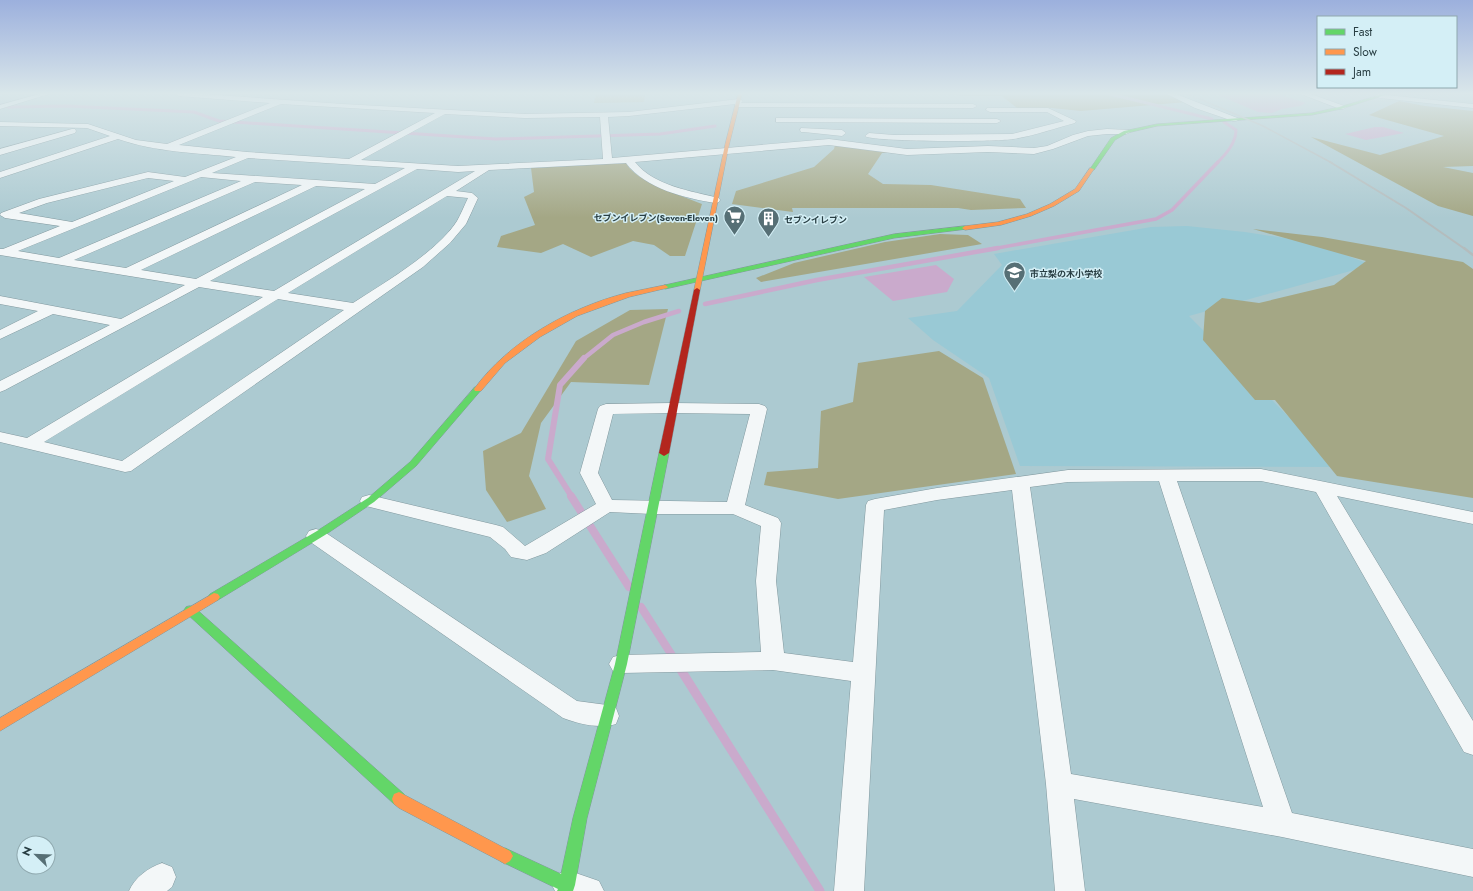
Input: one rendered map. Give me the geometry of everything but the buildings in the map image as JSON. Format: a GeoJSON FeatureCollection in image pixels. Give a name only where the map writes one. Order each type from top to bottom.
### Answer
{"type":"FeatureCollection","features":[{"type":"Feature","properties":{"kind":"street"},"geometry":{"type":"LineString","coordinates":[[0,152],[56,136]]}},
{"type":"Feature","properties":{"kind":"street"},"geometry":{"type":"LineString","coordinates":[[0,174],[119,136],[135,142],[168,147],[247,155],[452,168],[486,168],[629,160],[830,142],[907,152],[988,149],[1041,151],[1082,136]]}},
{"type":"Feature","properties":{"kind":"street"},"geometry":{"type":"LineString","coordinates":[[168,147],[197,136]]}},
{"type":"Feature","properties":{"kind":"street"},"geometry":{"type":"LineString","coordinates":[[352,161],[399,136]]}},
{"type":"Feature","properties":{"kind":"street"},"geometry":{"type":"LineString","coordinates":[[606,136],[608,161]]}},
{"type":"Feature","properties":{"kind":"street"},"geometry":{"type":"LineString","coordinates":[[190,610],[404,804],[513,860],[574,889],[580,818],[621,664],[715,200],[731,136]]}},
{"type":"Feature","properties":{"kind":"street"},"geometry":{"type":"LineString","coordinates":[[816,136],[830,142]]}},
{"type":"Feature","properties":{"kind":"street"},"geometry":{"type":"LineString","coordinates":[[869,136],[894,138],[924,136]]}},
{"type":"Feature","properties":{"kind":"street"},"geometry":{"type":"LineString","coordinates":[[0,725],[316,536],[369,501],[413,464],[502,361],[537,335],[574,314],[627,295],[894,236],[999,224],[1029,215],[1052,205],[1077,190],[1113,139],[1119,136]]}},
{"type":"Feature","properties":{"kind":"street"},"geometry":{"type":"LineString","coordinates":[[2,253],[247,155]]}},
{"type":"Feature","properties":{"kind":"street"},"geometry":{"type":"LineString","coordinates":[[629,160],[633,167],[652,179],[701,198],[715,200]]}},
{"type":"Feature","properties":{"kind":"street"},"geometry":{"type":"LineString","coordinates":[[0,387],[416,166]]}},
{"type":"Feature","properties":{"kind":"street"},"geometry":{"type":"LineString","coordinates":[[31,443],[486,168]]}},
{"type":"Feature","properties":{"kind":"street"},"geometry":{"type":"LineString","coordinates":[[199,174],[375,187]]}},
{"type":"Feature","properties":{"kind":"street"},"geometry":{"type":"LineString","coordinates":[[3,214],[44,201],[148,175],[186,180]]}},
{"type":"Feature","properties":{"kind":"street"},"geometry":{"type":"LineString","coordinates":[[62,261],[255,178]]}},
{"type":"Feature","properties":{"kind":"street"},"geometry":{"type":"LineString","coordinates":[[128,272],[314,183]]}},
{"type":"Feature","properties":{"kind":"street"},"geometry":{"type":"LineString","coordinates":[[0,436],[125,467],[420,264],[446,240],[462,222],[473,197],[468,195],[445,193]]}},
{"type":"Feature","properties":{"kind":"street"},"geometry":{"type":"LineString","coordinates":[[3,214],[74,225]]}},
{"type":"Feature","properties":{"kind":"street"},"geometry":{"type":"LineString","coordinates":[[2,253],[62,261],[357,308]]}},
{"type":"Feature","properties":{"kind":"street"},"geometry":{"type":"LineString","coordinates":[[0,300],[123,323]]}},
{"type":"Feature","properties":{"kind":"street"},"geometry":{"type":"LineString","coordinates":[[0,335],[51,310]]}},
{"type":"Feature","properties":{"kind":"street"},"geometry":{"type":"LineString","coordinates":[[606,506],[589,473],[606,410],[672,408],[759,409],[735,508]]}},
{"type":"Feature","properties":{"kind":"street"},"geometry":{"type":"LineString","coordinates":[[1166,475],[1282,824]]}},
{"type":"Feature","properties":{"kind":"street"},"geometry":{"type":"LineString","coordinates":[[849,891],[875,505],[937,494],[1068,476],[1261,475],[1473,518]]}},
{"type":"Feature","properties":{"kind":"street"},"geometry":{"type":"LineString","coordinates":[[1020,482],[1059,784],[1070,891]]}},
{"type":"Feature","properties":{"kind":"street"},"geometry":{"type":"LineString","coordinates":[[1322,487],[1473,744]]}},
{"type":"Feature","properties":{"kind":"street"},"geometry":{"type":"LineString","coordinates":[[369,501],[496,532],[512,544],[518,552],[527,553],[539,548],[606,506],[652,508],[735,508],[771,523],[766,581],[773,661]]}},
{"type":"Feature","properties":{"kind":"street"},"geometry":{"type":"LineString","coordinates":[[316,536],[572,711],[607,716]]}},
{"type":"Feature","properties":{"kind":"street"},"geometry":{"type":"LineString","coordinates":[[621,664],[773,661],[864,673]]}},
{"type":"Feature","properties":{"kind":"street"},"geometry":{"type":"LineString","coordinates":[[1059,784],[1282,824],[1473,863]]}},
{"type":"Feature","properties":{"kind":"shaded area"},"geometry":{"type":"Polygon","coordinates":[[[1351,136],[1390,136],[1366,140],[1351,136]]]}},
{"type":"Feature","properties":{"kind":"shaded area"},"geometry":{"type":"Polygon","coordinates":[[[1187,226],[1245,232],[1310,242],[1372,265],[1189,316],[1338,467],[1020,466],[989,378],[933,340],[908,318],[957,311],[1002,265],[994,254],[1151,227],[1187,226]]]}},
{"type":"Feature","properties":{"kind":"shaded area"},"geometry":{"type":"Polygon","coordinates":[[[936,265],[954,279],[947,292],[893,301],[864,277],[936,265]]]}},
{"type":"Feature","properties":{"kind":"green space"},"geometry":{"type":"Polygon","coordinates":[[[1442,136],[1473,136],[1473,166],[1443,167],[1473,173],[1473,216],[1438,206],[1311,137],[1380,155],[1444,136],[1442,136]]]}},
{"type":"Feature","properties":{"kind":"green space"},"geometry":{"type":"Polygon","coordinates":[[[835,145],[894,153],[882,153],[868,174],[883,184],[931,185],[1020,199],[1026,208],[971,210],[958,208],[792,208],[793,212],[732,204],[736,191],[814,167],[834,149],[835,145]]]}},
{"type":"Feature","properties":{"kind":"green space"},"geometry":{"type":"Polygon","coordinates":[[[626,163],[631,170],[649,182],[702,204],[685,256],[670,256],[654,245],[633,241],[591,257],[563,244],[541,253],[497,247],[501,236],[535,225],[524,197],[534,192],[531,168],[626,163]]]}},
{"type":"Feature","properties":{"kind":"green space"},"geometry":{"type":"Polygon","coordinates":[[[1253,229],[1322,237],[1463,262],[1473,269],[1473,498],[1337,476],[1275,400],[1255,400],[1203,340],[1205,311],[1222,298],[1259,303],[1334,285],[1366,261],[1253,229]]]}},
{"type":"Feature","properties":{"kind":"green space"},"geometry":{"type":"Polygon","coordinates":[[[940,234],[968,235],[982,244],[761,282],[756,278],[794,263],[885,242],[940,234]]]}},
{"type":"Feature","properties":{"kind":"green space"},"geometry":{"type":"Polygon","coordinates":[[[668,309],[649,385],[571,382],[541,423],[529,476],[546,509],[507,522],[486,490],[483,451],[521,433],[576,341],[630,310],[668,309]]]}},
{"type":"Feature","properties":{"kind":"green space"},"geometry":{"type":"Polygon","coordinates":[[[939,351],[983,378],[1016,474],[838,499],[764,485],[767,472],[818,468],[821,411],[853,402],[858,363],[939,351]]]}},
{"type":"Feature","properties":{"kind":"waterway"},"geometry":{"type":"LineString","coordinates":[[443,136],[496,139],[608,136]]}},
{"type":"Feature","properties":{"kind":"waterway"},"geometry":{"type":"LineString","coordinates":[[1218,162],[1230,148],[1236,136]]}},
{"type":"Feature","properties":{"kind":"waterway"},"geometry":{"type":"LineString","coordinates":[[992,249],[1156,219],[1172,210],[1218,162]]}},
{"type":"Feature","properties":{"kind":"waterway"},"geometry":{"type":"LineString","coordinates":[[705,304],[817,280],[998,248]]}},
{"type":"Feature","properties":{"kind":"waterway"},"geometry":{"type":"LineString","coordinates":[[583,359],[613,335],[644,322],[679,311]]}},
{"type":"Feature","properties":{"kind":"waterway"},"geometry":{"type":"LineString","coordinates":[[572,497],[548,459],[560,385],[583,359]]}},
{"type":"Feature","properties":{"kind":"waterway"},"geometry":{"type":"LineString","coordinates":[[571,496],[629,587]]}},
{"type":"Feature","properties":{"kind":"waterway"},"geometry":{"type":"LineString","coordinates":[[641,607],[682,671]]}},
{"type":"Feature","properties":{"kind":"waterway"},"geometry":{"type":"LineString","coordinates":[[681,670],[820,891]]}},
{"type":"Feature","properties":{"kind":"railway"},"geometry":{"type":"LineString","coordinates":[[1281,136],[1332,163]]}},
{"type":"Feature","properties":{"kind":"railway"},"geometry":{"type":"LineString","coordinates":[[1330,162],[1406,208],[1465,249]]}},
{"type":"Feature","properties":{"kind":"railway"},"geometry":{"type":"LineString","coordinates":[[1464,248],[1473,255]]}},
{"type":"Feature","properties":{"kind":"traffic: fast"},"geometry":{"type":"LineString","coordinates":[[1092,169],[1113,139],[1119,136]]}},
{"type":"Feature","properties":{"kind":"traffic: fast"},"geometry":{"type":"LineString","coordinates":[[665,287],[894,236],[965,228]]}},
{"type":"Feature","properties":{"kind":"traffic: fast"},"geometry":{"type":"LineString","coordinates":[[214,597],[321,533],[371,500],[413,464],[478,389]]}},
{"type":"Feature","properties":{"kind":"traffic: fast"},"geometry":{"type":"LineString","coordinates":[[565,891],[580,818],[621,664],[664,453]]}},
{"type":"Feature","properties":{"kind":"traffic: fast"},"geometry":{"type":"LineString","coordinates":[[190,610],[399,799]]}},
{"type":"Feature","properties":{"kind":"traffic: fast"},"geometry":{"type":"LineString","coordinates":[[505,856],[567,885]]}},
{"type":"Feature","properties":{"kind":"traffic: slow"},"geometry":{"type":"LineString","coordinates":[[697,290],[729,136]]}},
{"type":"Feature","properties":{"kind":"traffic: slow"},"geometry":{"type":"LineString","coordinates":[[965,228],[999,224],[1029,215],[1052,205],[1077,190],[1092,169]]}},
{"type":"Feature","properties":{"kind":"traffic: slow"},"geometry":{"type":"LineString","coordinates":[[478,389],[502,361],[537,335],[574,314],[627,295],[665,287]]}},
{"type":"Feature","properties":{"kind":"traffic: slow"},"geometry":{"type":"LineString","coordinates":[[0,725],[214,597]]}},
{"type":"Feature","properties":{"kind":"traffic: slow"},"geometry":{"type":"LineString","coordinates":[[399,799],[505,856]]}},
{"type":"Feature","properties":{"kind":"traffic: jam"},"geometry":{"type":"LineString","coordinates":[[664,453],[697,290]]}},
{"type":"Feature","properties":{"kind":"place","name":"セブンイレブン(Seven-Eleven)"},"geometry":{"type":"Point","coordinates":[734,236]}},
{"type":"Feature","properties":{"kind":"place","name":"セブンイレブン"},"geometry":{"type":"Point","coordinates":[768,238]}},
{"type":"Feature","properties":{"kind":"place","name":"市立梨の木小学校"},"geometry":{"type":"Point","coordinates":[1015,292]}}]}
